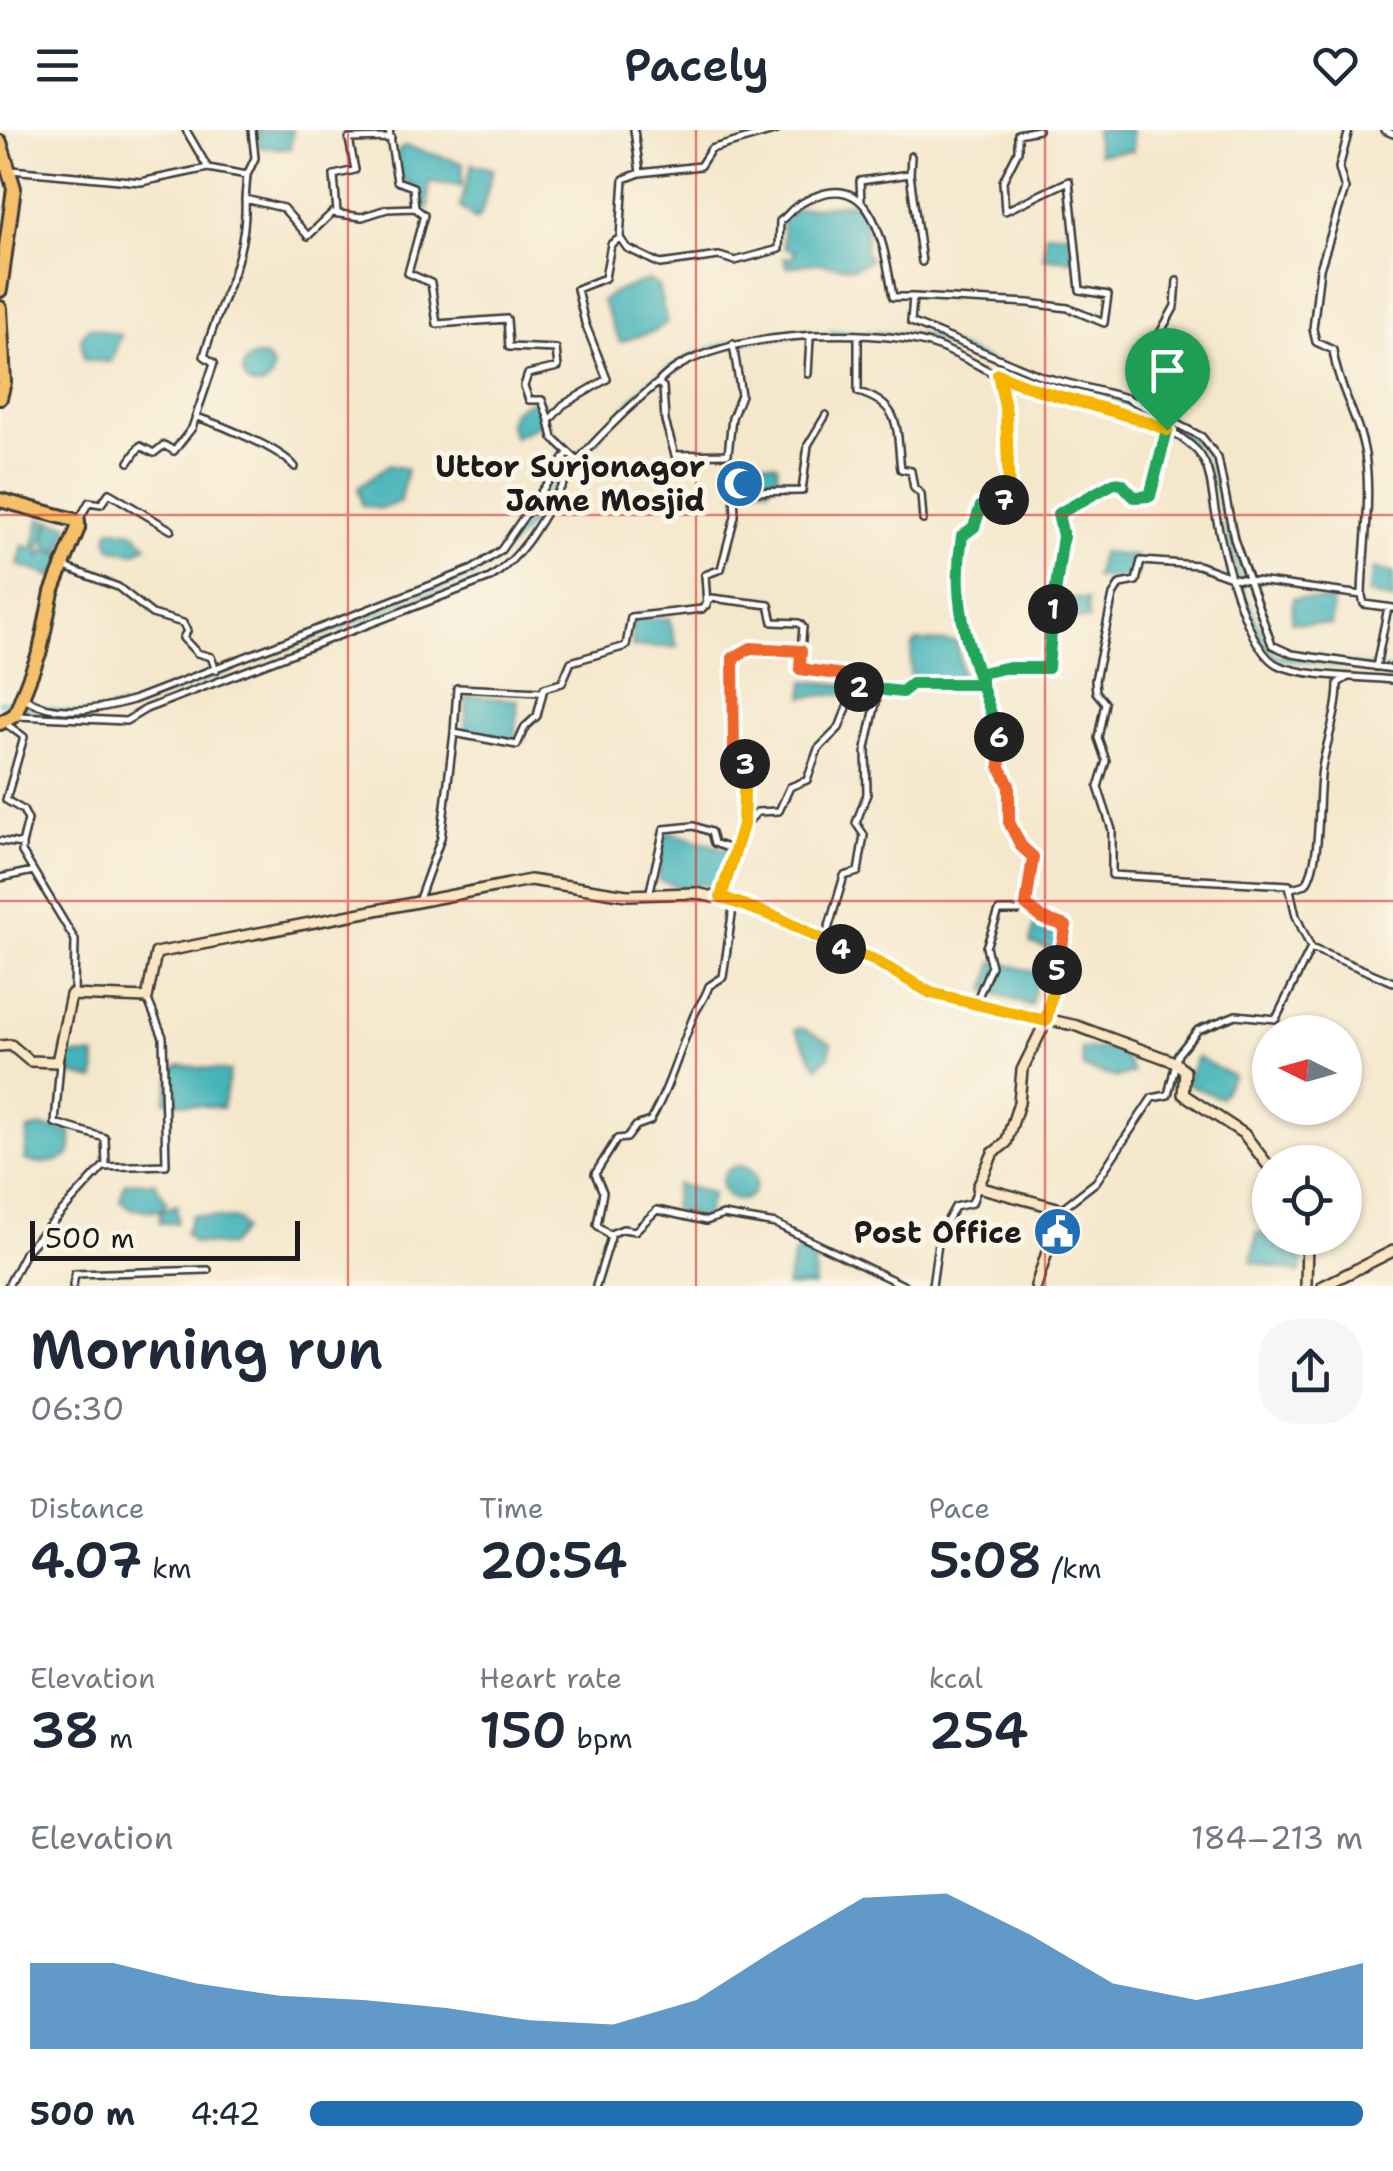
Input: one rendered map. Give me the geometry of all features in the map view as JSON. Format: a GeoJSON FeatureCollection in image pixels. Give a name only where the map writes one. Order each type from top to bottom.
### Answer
{"type":"FeatureCollection","features":[{"type":"Feature","properties":{"kind":"highway"},"geometry":{"type":"LineString","coordinates":[[0,142],[14,188],[0,290]]}},
{"type":"Feature","properties":{"kind":"highway"},"geometry":{"type":"LineString","coordinates":[[0,308],[4,382],[0,398]]}},
{"type":"Feature","properties":{"kind":"highway"},"geometry":{"type":"LineString","coordinates":[[0,500],[78,522],[65,568],[52,592],[40,651],[13,711]]}},
{"type":"Feature","properties":{"kind":"street"},"geometry":{"type":"LineString","coordinates":[[186,130],[208,168]]}},
{"type":"Feature","properties":{"kind":"street"},"geometry":{"type":"LineString","coordinates":[[129,462],[140,446],[154,453],[164,446],[174,452],[196,417],[214,363],[204,356],[215,316],[238,264],[247,174],[255,158],[252,130]]}},
{"type":"Feature","properties":{"kind":"street"},"geometry":{"type":"LineString","coordinates":[[634,130],[640,173]]}},
{"type":"Feature","properties":{"kind":"street"},"geometry":{"type":"LineString","coordinates":[[777,130],[724,143],[704,153],[700,166],[640,173],[624,179],[620,238],[627,248],[660,264],[720,256],[735,261],[778,249],[780,221],[807,201],[839,194],[861,202],[875,215],[893,297],[1028,302],[1068,308],[1104,323],[1108,294],[1080,290],[1068,181],[1005,211],[1003,181],[1018,151],[1018,134],[1038,130]]}},
{"type":"Feature","properties":{"kind":"street"},"geometry":{"type":"LineString","coordinates":[[1350,130],[1338,168],[1345,189],[1320,268],[1313,329],[1316,342],[1333,350],[1337,380],[1357,425],[1366,462],[1362,595],[1364,604],[1391,607],[1373,671]]}},
{"type":"Feature","properties":{"kind":"street"},"geometry":{"type":"LineString","coordinates":[[1384,130],[1393,134]]}},
{"type":"Feature","properties":{"kind":"street"},"geometry":{"type":"LineString","coordinates":[[337,212],[334,175],[356,170],[349,140],[390,134],[393,174],[396,181],[413,188],[415,208]]}},
{"type":"Feature","properties":{"kind":"street"},"geometry":{"type":"LineString","coordinates":[[911,156],[922,262]]}},
{"type":"Feature","properties":{"kind":"street"},"geometry":{"type":"LineString","coordinates":[[11,170],[142,182],[208,168],[247,174]]}},
{"type":"Feature","properties":{"kind":"street"},"geometry":{"type":"LineString","coordinates":[[861,202],[860,181],[910,174]]}},
{"type":"Feature","properties":{"kind":"street"},"geometry":{"type":"LineString","coordinates":[[245,199],[283,208],[308,236],[328,214],[337,212],[362,217],[388,209],[415,208],[424,215],[408,273],[432,283],[436,324],[507,319],[509,347],[556,349],[558,368],[528,374],[524,386],[529,400],[542,400],[553,438],[578,461]]}},
{"type":"Feature","properties":{"kind":"street"},"geometry":{"type":"LineString","coordinates":[[549,420],[562,405],[608,379],[585,323],[577,288],[605,278],[612,244],[620,238]]}},
{"type":"Feature","properties":{"kind":"street"},"geometry":{"type":"LineString","coordinates":[[1138,403],[1147,360],[1157,352],[1160,333],[1175,306],[1176,281]]}},
{"type":"Feature","properties":{"kind":"street"},"geometry":{"type":"LineString","coordinates":[[912,298],[911,322],[921,329],[1044,377],[1098,388],[1138,403],[1202,437],[1218,458],[1246,580],[1277,649],[1373,671],[1393,680]]}},
{"type":"Feature","properties":{"kind":"street"},"geometry":{"type":"LineString","coordinates":[[808,374],[810,338]]}},
{"type":"Feature","properties":{"kind":"street"},"geometry":{"type":"LineString","coordinates":[[13,711],[126,721],[146,709],[490,578],[513,563],[533,538],[578,461],[658,383],[684,364],[734,344],[810,338],[921,342],[1039,391],[1103,405],[1167,430],[1203,456],[1234,578],[1258,650],[1278,666],[1373,671]]}},
{"type":"Feature","properties":{"kind":"street"},"geometry":{"type":"LineString","coordinates":[[858,338],[858,392],[881,400],[894,414],[901,469],[911,471],[914,488],[921,494],[922,520]]}},
{"type":"Feature","properties":{"kind":"street"},"geometry":{"type":"LineString","coordinates":[[658,383],[662,387],[664,422],[675,455],[728,454],[732,418],[740,395],[734,344]]}},
{"type":"Feature","properties":{"kind":"street"},"geometry":{"type":"LineString","coordinates":[[975,1004],[991,966],[986,946],[998,911],[1018,911],[1026,905],[1033,857],[1021,846],[1009,822],[1009,785],[1002,772],[1000,745],[981,673],[958,612],[960,541],[974,527],[981,506],[1009,495],[1006,412],[998,374]]}},
{"type":"Feature","properties":{"kind":"street"},"geometry":{"type":"LineString","coordinates":[[706,608],[705,575],[720,569],[735,516],[734,492],[802,491],[808,445],[826,415]]}},
{"type":"Feature","properties":{"kind":"street"},"geometry":{"type":"LineString","coordinates":[[196,417],[237,430],[246,440],[288,457],[295,467]]}},
{"type":"Feature","properties":{"kind":"street"},"geometry":{"type":"LineString","coordinates":[[981,673],[1004,668],[1048,668],[1063,536],[1058,514],[1114,483],[1122,484],[1134,497],[1150,496],[1172,418]]}},
{"type":"Feature","properties":{"kind":"street"},"geometry":{"type":"LineString","coordinates":[[13,711],[34,704],[102,709],[216,670],[416,592],[495,556],[521,526],[568,453]]}},
{"type":"Feature","properties":{"kind":"street"},"geometry":{"type":"LineString","coordinates":[[78,522],[89,502],[102,504],[109,493],[171,530]]}},
{"type":"Feature","properties":{"kind":"street"},"geometry":{"type":"LineString","coordinates":[[1362,595],[1234,578],[1198,565],[1143,560],[1136,581],[1120,584],[1113,595],[1095,689],[1105,703],[1098,738],[1106,761],[1098,787],[1112,830],[1112,875],[1284,883],[1292,888],[1306,884],[1314,867],[1322,770],[1332,740],[1338,684],[1344,678],[1393,668]]}},
{"type":"Feature","properties":{"kind":"street"},"geometry":{"type":"LineString","coordinates":[[65,568],[118,587],[152,614],[183,623],[183,638],[196,654],[211,657],[216,670]]}},
{"type":"Feature","properties":{"kind":"street"},"geometry":{"type":"LineString","coordinates":[[706,608],[711,598],[770,605],[773,622],[801,624],[800,669],[856,677],[858,690]]}},
{"type":"Feature","properties":{"kind":"street"},"geometry":{"type":"LineString","coordinates":[[419,902],[440,838],[457,688],[542,692],[562,683],[571,662],[626,646],[631,617],[706,608]]}},
{"type":"Feature","properties":{"kind":"street"},"geometry":{"type":"LineString","coordinates":[[743,825],[741,806],[748,768],[734,756],[732,660],[751,648],[801,651]]}},
{"type":"Feature","properties":{"kind":"street"},"geometry":{"type":"LineString","coordinates":[[721,897],[743,825],[758,812],[779,811],[790,787],[807,780],[818,749],[828,734],[839,728],[845,704],[858,690],[902,692],[912,684],[981,684]]}},
{"type":"Feature","properties":{"kind":"street"},"geometry":{"type":"LineString","coordinates":[[824,944],[844,876],[858,872],[860,866],[864,835],[856,823],[867,794],[866,748],[879,689]]}},
{"type":"Feature","properties":{"kind":"street"},"geometry":{"type":"LineString","coordinates":[[454,733],[517,744],[525,726],[537,716],[542,692]]}},
{"type":"Feature","properties":{"kind":"street"},"geometry":{"type":"LineString","coordinates":[[13,711],[24,737],[6,800],[24,810],[28,820],[22,844],[75,940],[74,994]]}},
{"type":"Feature","properties":{"kind":"street"},"geometry":{"type":"LineString","coordinates":[[649,894],[664,829],[701,827],[711,832],[714,843],[733,850]]}},
{"type":"Feature","properties":{"kind":"street"},"geometry":{"type":"LineString","coordinates":[[0,841],[22,844]]}},
{"type":"Feature","properties":{"kind":"street"},"geometry":{"type":"LineString","coordinates":[[0,878],[33,870]]}},
{"type":"Feature","properties":{"kind":"street"},"geometry":{"type":"LineString","coordinates":[[106,1166],[166,1166],[163,1037],[147,998],[151,960],[156,953],[530,880],[649,894],[721,897],[779,918],[824,944],[872,959],[931,993],[1122,1040],[1185,1070],[1183,1094],[1236,1127],[1252,1146]]}},
{"type":"Feature","properties":{"kind":"street"},"geometry":{"type":"LineString","coordinates":[[1292,888],[1296,916],[1312,948],[1393,982]]}},
{"type":"Feature","properties":{"kind":"street"},"geometry":{"type":"LineString","coordinates":[[610,1234],[597,1222],[604,1192],[596,1171],[615,1141],[629,1137],[636,1126],[650,1122],[665,1096],[694,1016],[704,1005],[708,986],[723,977],[734,901]]}},
{"type":"Feature","properties":{"kind":"street"},"geometry":{"type":"LineString","coordinates":[[932,1286],[939,1236],[955,1207],[972,1204],[993,1152],[1006,1143],[1019,1103],[1022,1070],[1046,1021],[1066,926],[1042,918],[1026,905]]}},
{"type":"Feature","properties":{"kind":"street"},"geometry":{"type":"LineString","coordinates":[[1036,1286],[1061,1208],[1096,1182],[1152,1098],[1168,1095],[1175,1062],[1198,1030],[1236,1015],[1276,1019],[1312,948]]}},
{"type":"Feature","properties":{"kind":"street"},"geometry":{"type":"LineString","coordinates":[[8,1286],[26,1251],[106,1166],[105,1138],[55,1123],[59,1058],[69,998],[74,994],[147,998]]}},
{"type":"Feature","properties":{"kind":"street"},"geometry":{"type":"LineString","coordinates":[[0,1046],[11,1045],[30,1061],[50,1063],[59,1058]]}},
{"type":"Feature","properties":{"kind":"street"},"geometry":{"type":"LineString","coordinates":[[978,1187],[1061,1208]]}},
{"type":"Feature","properties":{"kind":"street"},"geometry":{"type":"LineString","coordinates":[[610,1234],[623,1229],[635,1231],[658,1210],[706,1221],[723,1215],[744,1218],[776,1224],[905,1286]]}},
{"type":"Feature","properties":{"kind":"street"},"geometry":{"type":"LineString","coordinates":[[596,1286],[610,1234]]}},
{"type":"Feature","properties":{"kind":"street"},"geometry":{"type":"LineString","coordinates":[[1323,1286],[1393,1251]]}},
{"type":"Feature","properties":{"kind":"street"},"geometry":{"type":"LineString","coordinates":[[1306,1286],[1307,1255]]}},
{"type":"Feature","properties":{"kind":"street"},"geometry":{"type":"LineString","coordinates":[[73,1286],[75,1274],[208,1270]]}},
{"type":"Feature","properties":{"kind":"water"},"geometry":{"type":"Polygon","coordinates":[[[257,130],[293,130],[290,149],[259,147],[257,130]]]}},
{"type":"Feature","properties":{"kind":"water"},"geometry":{"type":"Polygon","coordinates":[[[1095,130],[1131,130],[1133,151],[1098,154],[1095,130]]]}},
{"type":"Feature","properties":{"kind":"water"},"geometry":{"type":"Polygon","coordinates":[[[405,146],[463,163],[462,186],[429,182],[428,208],[422,209],[418,188],[398,177],[398,151],[405,146]]]}},
{"type":"Feature","properties":{"kind":"water"},"geometry":{"type":"Polygon","coordinates":[[[472,164],[493,169],[481,215],[475,220],[460,207],[472,164]]]}},
{"type":"Feature","properties":{"kind":"water"},"geometry":{"type":"Polygon","coordinates":[[[855,202],[867,213],[865,252],[870,260],[854,268],[816,263],[787,267],[784,258],[792,258],[795,251],[784,248],[782,221],[797,209],[855,202]]]}},
{"type":"Feature","properties":{"kind":"water"},"geometry":{"type":"Polygon","coordinates":[[[1046,233],[1073,233],[1073,260],[1043,258],[1046,233]]]}},
{"type":"Feature","properties":{"kind":"water"},"geometry":{"type":"Polygon","coordinates":[[[649,280],[658,286],[667,322],[655,331],[620,342],[602,301],[614,292],[649,280]]]}},
{"type":"Feature","properties":{"kind":"water"},"geometry":{"type":"Polygon","coordinates":[[[89,327],[121,335],[111,362],[84,360],[81,338],[89,327]]]}},
{"type":"Feature","properties":{"kind":"water"},"geometry":{"type":"Polygon","coordinates":[[[258,356],[272,365],[273,371],[264,385],[258,386],[244,377],[243,371],[252,357],[258,356]]]}},
{"type":"Feature","properties":{"kind":"water"},"geometry":{"type":"Polygon","coordinates":[[[528,402],[542,403],[547,422],[514,437],[509,423],[513,411],[528,402]]]}},
{"type":"Feature","properties":{"kind":"water"},"geometry":{"type":"Polygon","coordinates":[[[747,459],[777,464],[778,476],[769,488],[746,484],[743,464],[747,459]]]}},
{"type":"Feature","properties":{"kind":"water"},"geometry":{"type":"Polygon","coordinates":[[[388,465],[407,469],[400,502],[380,509],[362,505],[358,488],[388,465]]]}},
{"type":"Feature","properties":{"kind":"water"},"geometry":{"type":"Polygon","coordinates":[[[40,518],[48,520],[47,534],[51,520],[69,525],[62,551],[47,548],[46,536],[41,546],[34,546],[40,518]]]}},
{"type":"Feature","properties":{"kind":"water"},"geometry":{"type":"Polygon","coordinates":[[[109,530],[134,532],[147,545],[135,553],[112,549],[107,539],[109,530]]]}},
{"type":"Feature","properties":{"kind":"water"},"geometry":{"type":"Polygon","coordinates":[[[23,546],[39,549],[40,561],[43,550],[66,555],[57,578],[18,565],[23,546]]]}},
{"type":"Feature","properties":{"kind":"water"},"geometry":{"type":"Polygon","coordinates":[[[1101,553],[1136,556],[1135,579],[1095,578],[1101,553]]]}},
{"type":"Feature","properties":{"kind":"water"},"geometry":{"type":"Polygon","coordinates":[[[1373,569],[1393,573],[1393,601],[1368,594],[1373,569]]]}},
{"type":"Feature","properties":{"kind":"water"},"geometry":{"type":"Polygon","coordinates":[[[1063,597],[1087,600],[1089,620],[1057,618],[1063,597]]]}},
{"type":"Feature","properties":{"kind":"water"},"geometry":{"type":"Polygon","coordinates":[[[1293,598],[1333,601],[1331,625],[1291,622],[1293,598]]]}},
{"type":"Feature","properties":{"kind":"water"},"geometry":{"type":"Polygon","coordinates":[[[669,618],[677,647],[632,647],[632,620],[669,618]]]}},
{"type":"Feature","properties":{"kind":"water"},"geometry":{"type":"Polygon","coordinates":[[[917,641],[957,642],[962,680],[917,681],[910,676],[912,646],[917,641]]]}},
{"type":"Feature","properties":{"kind":"water"},"geometry":{"type":"Polygon","coordinates":[[[805,681],[848,685],[847,694],[803,697],[805,681]]]}},
{"type":"Feature","properties":{"kind":"water"},"geometry":{"type":"Polygon","coordinates":[[[467,696],[518,700],[515,741],[465,732],[467,696]]]}},
{"type":"Feature","properties":{"kind":"water"},"geometry":{"type":"Polygon","coordinates":[[[669,832],[726,849],[729,853],[718,888],[701,884],[688,890],[658,880],[663,841],[669,832]]]}},
{"type":"Feature","properties":{"kind":"water"},"geometry":{"type":"Polygon","coordinates":[[[1036,920],[1065,927],[1054,951],[1030,943],[1036,920]]]}},
{"type":"Feature","properties":{"kind":"water"},"geometry":{"type":"Polygon","coordinates":[[[994,961],[1038,973],[1031,1006],[986,990],[994,961]]]}},
{"type":"Feature","properties":{"kind":"water"},"geometry":{"type":"Polygon","coordinates":[[[802,1028],[831,1043],[829,1056],[818,1067],[795,1030],[802,1028]]]}},
{"type":"Feature","properties":{"kind":"water"},"geometry":{"type":"Polygon","coordinates":[[[1109,1041],[1127,1046],[1125,1058],[1133,1073],[1117,1078],[1083,1068],[1081,1049],[1102,1049],[1109,1041]]]}},
{"type":"Feature","properties":{"kind":"water"},"geometry":{"type":"Polygon","coordinates":[[[66,1055],[96,1056],[95,1080],[62,1072],[66,1055]]]}},
{"type":"Feature","properties":{"kind":"water"},"geometry":{"type":"Polygon","coordinates":[[[1197,1057],[1233,1076],[1220,1098],[1185,1083],[1197,1057]]]}},
{"type":"Feature","properties":{"kind":"water"},"geometry":{"type":"Polygon","coordinates":[[[180,1065],[230,1072],[222,1108],[165,1101],[173,1070],[180,1065]]]}},
{"type":"Feature","properties":{"kind":"water"},"geometry":{"type":"Polygon","coordinates":[[[42,1127],[71,1132],[71,1153],[50,1162],[25,1160],[28,1130],[42,1127]]]}},
{"type":"Feature","properties":{"kind":"water"},"geometry":{"type":"Polygon","coordinates":[[[739,1166],[751,1171],[756,1183],[751,1195],[739,1200],[727,1195],[722,1183],[727,1171],[739,1166]]]}},
{"type":"Feature","properties":{"kind":"water"},"geometry":{"type":"Polygon","coordinates":[[[154,1182],[167,1202],[161,1211],[177,1205],[177,1223],[160,1223],[160,1211],[133,1209],[120,1201],[125,1183],[154,1182]]]}},
{"type":"Feature","properties":{"kind":"water"},"geometry":{"type":"Polygon","coordinates":[[[676,1184],[712,1193],[705,1219],[673,1209],[676,1184]]]}},
{"type":"Feature","properties":{"kind":"water"},"geometry":{"type":"Polygon","coordinates":[[[192,1215],[238,1220],[243,1230],[229,1246],[194,1243],[185,1234],[192,1215]]]}},
{"type":"Feature","properties":{"kind":"water"},"geometry":{"type":"Polygon","coordinates":[[[800,1249],[815,1258],[814,1286],[786,1286],[794,1255],[800,1249]]]}},
{"type":"Feature","properties":{"kind":"water"},"geometry":{"type":"Polygon","coordinates":[[[1252,1255],[1302,1255],[1301,1273],[1251,1262],[1252,1255]]]}},
{"type":"Feature","properties":{"kind":"waterway"},"geometry":{"type":"LineString","coordinates":[[831,332],[855,333]]}},
{"type":"Feature","properties":{"kind":"waterway"},"geometry":{"type":"LineString","coordinates":[[621,413],[662,374],[708,350],[759,337],[815,333]]}},
{"type":"Feature","properties":{"kind":"waterway"},"geometry":{"type":"LineString","coordinates":[[866,333],[930,337],[1036,382],[1126,405],[1201,445],[1210,458],[1243,593],[1265,645],[1277,657],[1393,671]]}},
{"type":"Feature","properties":{"kind":"waterway"},"geometry":{"type":"LineString","coordinates":[[0,702],[82,715],[130,708],[476,575],[527,526],[567,469],[599,435]]}},
{"type":"Feature","properties":{"kind":"place","name":"Uttor Surjonagor Jame Mosjid"},"geometry":{"type":"Point","coordinates":[740,483]}},
{"type":"Feature","properties":{"kind":"place","name":"Post Office"},"geometry":{"type":"Point","coordinates":[1057,1232]}},
{"type":"Feature","properties":{"kind":"route"},"geometry":{"type":"LineString","coordinates":[[1167,430],[1103,405],[1021,386],[998,374],[1006,412],[1009,495],[981,506],[974,527],[960,541],[960,623],[981,673],[982,677],[981,684],[998,732],[1000,767],[1009,785],[1009,822],[1021,846],[1033,857],[1026,905],[1042,918],[1066,926],[1046,1021],[931,993],[872,959],[824,944],[779,918],[721,897],[737,834],[743,825],[741,806],[748,768],[735,759],[730,731],[733,658],[751,648],[801,651],[800,669],[856,677],[858,690],[902,692],[910,684],[981,684],[981,673],[1004,668],[1048,668],[1063,536],[1058,514],[1114,483],[1122,484],[1134,497],[1150,496],[1167,430]]}}]}
